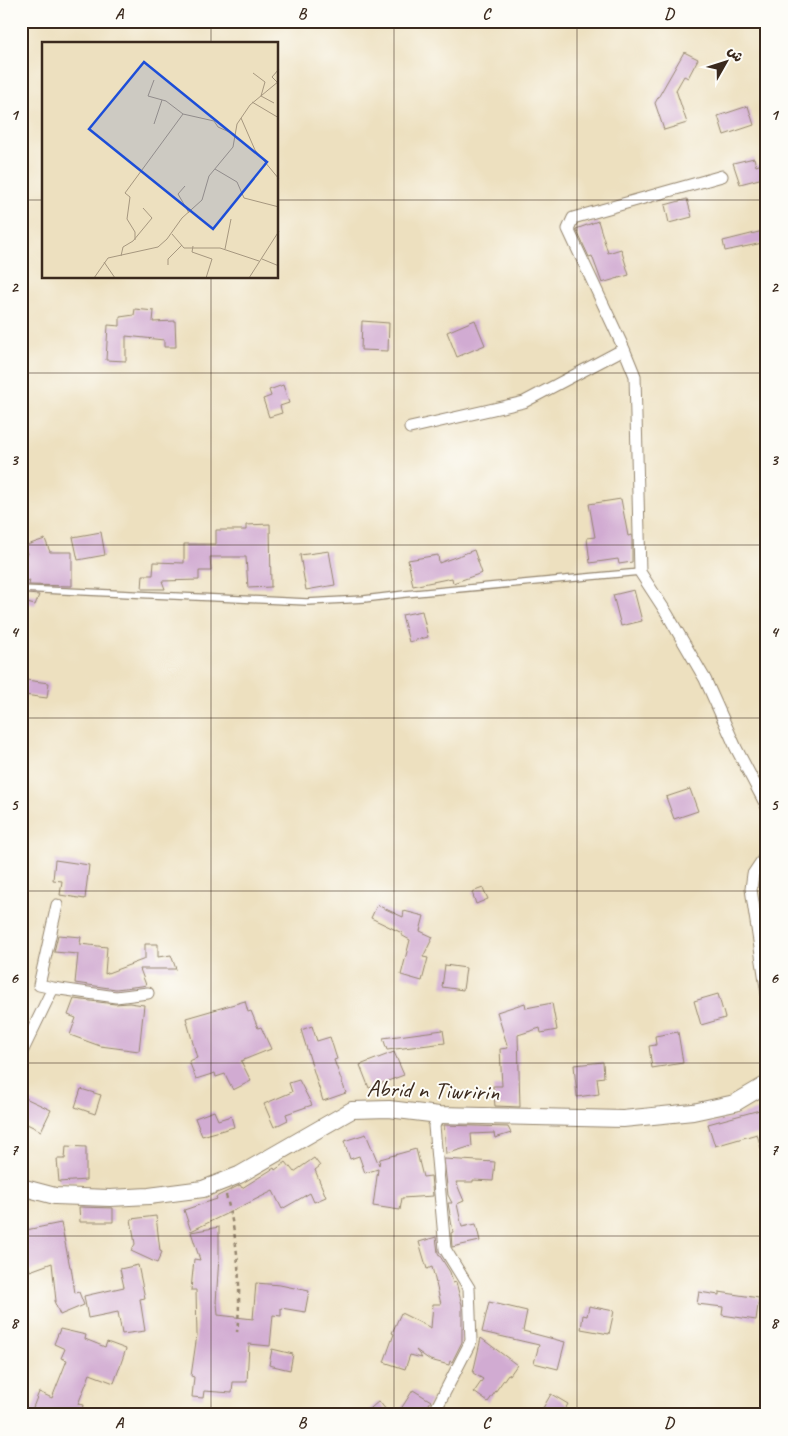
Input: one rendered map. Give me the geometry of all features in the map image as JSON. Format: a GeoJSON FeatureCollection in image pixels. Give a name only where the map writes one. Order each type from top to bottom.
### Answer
{"type":"FeatureCollection","features":[{"type":"Feature","properties":{"kind":"street"},"geometry":{"type":"LineString","coordinates":[[722,176],[573,218],[568,229],[635,376],[640,572],[705,678],[736,748],[767,807]]}},
{"type":"Feature","properties":{"kind":"street"},"geometry":{"type":"LineString","coordinates":[[410,428],[524,402],[624,349]]}},
{"type":"Feature","properties":{"kind":"street"},"geometry":{"type":"LineString","coordinates":[[767,853],[754,874],[751,889],[767,994]]}},
{"type":"Feature","properties":{"kind":"street"},"geometry":{"type":"LineString","coordinates":[[57,905],[39,985],[116,997],[148,993]]}},
{"type":"Feature","properties":{"kind":"street"},"geometry":{"type":"LineString","coordinates":[[21,1054],[53,988]]}},
{"type":"Feature","properties":{"kind":"street","name":"Abrid n Tiwririn"},"geometry":{"type":"LineString","coordinates":[[21,1187],[55,1196],[110,1198],[149,1196],[203,1189],[239,1175],[352,1110],[389,1109],[439,1115],[641,1118],[693,1112],[735,1103],[767,1084]]}},
{"type":"Feature","properties":{"kind":"street"},"geometry":{"type":"LineString","coordinates":[[433,1415],[471,1341],[470,1288],[444,1249],[434,1126],[439,1115]]}},
{"type":"Feature","properties":{"kind":"lane"},"geometry":{"type":"LineString","coordinates":[[21,589],[307,602],[364,599],[640,572]]}},
{"type":"Feature","properties":{"kind":"path"},"geometry":{"type":"LineString","coordinates":[[223,1182],[230,1209],[238,1268],[239,1316],[236,1332]]}},
{"type":"Feature","properties":{"kind":"building"},"geometry":{"type":"Polygon","coordinates":[[[684,52],[698,59],[688,78],[684,76],[676,90],[687,123],[664,130],[655,103],[684,52]]]}},
{"type":"Feature","properties":{"kind":"building"},"geometry":{"type":"Polygon","coordinates":[[[748,106],[754,125],[724,135],[718,116],[748,106]]]}},
{"type":"Feature","properties":{"kind":"building"},"geometry":{"type":"Polygon","coordinates":[[[754,158],[756,166],[765,163],[767,177],[740,184],[733,163],[754,158]]]}},
{"type":"Feature","properties":{"kind":"building"},"geometry":{"type":"Polygon","coordinates":[[[687,199],[692,217],[669,223],[665,205],[687,199]]]}},
{"type":"Feature","properties":{"kind":"building"},"geometry":{"type":"Polygon","coordinates":[[[598,221],[608,253],[621,249],[629,275],[602,283],[592,256],[589,257],[576,229],[598,221]]]}},
{"type":"Feature","properties":{"kind":"building"},"geometry":{"type":"Polygon","coordinates":[[[767,230],[767,242],[725,251],[723,241],[767,230]]]}},
{"type":"Feature","properties":{"kind":"building"},"geometry":{"type":"Polygon","coordinates":[[[135,309],[154,311],[153,322],[175,321],[176,347],[164,347],[164,340],[126,336],[126,361],[106,360],[108,325],[120,326],[120,317],[134,315],[135,309]]]}},
{"type":"Feature","properties":{"kind":"building"},"geometry":{"type":"Polygon","coordinates":[[[475,320],[485,345],[457,357],[447,332],[475,320]]]}},
{"type":"Feature","properties":{"kind":"building"},"geometry":{"type":"Polygon","coordinates":[[[362,321],[389,323],[388,351],[361,350],[362,321]]]}},
{"type":"Feature","properties":{"kind":"building"},"geometry":{"type":"Polygon","coordinates":[[[283,385],[289,403],[280,406],[282,413],[269,417],[263,399],[271,396],[269,390],[283,385]]]}},
{"type":"Feature","properties":{"kind":"building"},"geometry":{"type":"Polygon","coordinates":[[[621,499],[628,536],[632,535],[632,562],[619,564],[618,559],[590,563],[587,538],[595,537],[589,504],[621,499]]]}},
{"type":"Feature","properties":{"kind":"building"},"geometry":{"type":"Polygon","coordinates":[[[270,524],[271,587],[248,588],[246,557],[210,557],[211,571],[199,571],[199,580],[162,581],[165,589],[142,589],[143,575],[153,575],[154,562],[184,563],[184,544],[216,544],[216,530],[246,530],[246,525],[270,524]]]}},
{"type":"Feature","properties":{"kind":"building"},"geometry":{"type":"Polygon","coordinates":[[[101,532],[105,555],[78,560],[73,537],[101,532]]]}},
{"type":"Feature","properties":{"kind":"building"},"geometry":{"type":"Polygon","coordinates":[[[45,539],[50,552],[72,552],[72,586],[29,585],[30,580],[21,582],[21,555],[27,554],[24,546],[45,539]]]}},
{"type":"Feature","properties":{"kind":"building"},"geometry":{"type":"Polygon","coordinates":[[[474,550],[482,573],[453,583],[452,578],[413,586],[408,560],[438,555],[439,563],[474,550]]]}},
{"type":"Feature","properties":{"kind":"building"},"geometry":{"type":"Polygon","coordinates":[[[329,551],[335,585],[306,590],[300,555],[329,551]]]}},
{"type":"Feature","properties":{"kind":"building"},"geometry":{"type":"Polygon","coordinates":[[[634,590],[642,621],[621,626],[613,595],[634,590]]]}},
{"type":"Feature","properties":{"kind":"building"},"geometry":{"type":"Polygon","coordinates":[[[26,594],[39,595],[35,605],[23,602],[26,594]]]}},
{"type":"Feature","properties":{"kind":"building"},"geometry":{"type":"Polygon","coordinates":[[[422,611],[428,637],[409,642],[402,615],[422,611]]]}},
{"type":"Feature","properties":{"kind":"building"},"geometry":{"type":"Polygon","coordinates":[[[26,680],[49,683],[47,698],[24,695],[26,680]]]}},
{"type":"Feature","properties":{"kind":"building"},"geometry":{"type":"Polygon","coordinates":[[[690,789],[698,811],[674,819],[666,797],[690,789]]]}},
{"type":"Feature","properties":{"kind":"building"},"geometry":{"type":"Polygon","coordinates":[[[55,860],[89,865],[85,899],[60,895],[62,881],[53,880],[55,860]]]}},
{"type":"Feature","properties":{"kind":"building"},"geometry":{"type":"Polygon","coordinates":[[[483,888],[488,899],[476,904],[472,892],[483,888]]]}},
{"type":"Feature","properties":{"kind":"building"},"geometry":{"type":"Polygon","coordinates":[[[377,905],[403,917],[404,911],[424,916],[420,931],[433,937],[423,957],[428,958],[422,981],[401,975],[410,940],[401,935],[402,933],[371,918],[377,905]]]}},
{"type":"Feature","properties":{"kind":"building"},"geometry":{"type":"Polygon","coordinates":[[[58,935],[81,937],[80,944],[107,947],[105,974],[145,959],[145,944],[158,944],[158,957],[171,955],[176,969],[140,969],[146,985],[141,986],[116,989],[75,983],[78,954],[54,952],[58,935]]]}},
{"type":"Feature","properties":{"kind":"building"},"geometry":{"type":"Polygon","coordinates":[[[445,965],[466,968],[463,990],[442,987],[445,965]]]}},
{"type":"Feature","properties":{"kind":"building"},"geometry":{"type":"Polygon","coordinates":[[[718,994],[725,1018],[701,1025],[694,1001],[718,994]]]}},
{"type":"Feature","properties":{"kind":"building"},"geometry":{"type":"Polygon","coordinates":[[[74,999],[144,1005],[139,1051],[100,1046],[70,1035],[76,1018],[68,1015],[74,999]]]}},
{"type":"Feature","properties":{"kind":"building"},"geometry":{"type":"Polygon","coordinates":[[[245,1001],[248,1012],[251,1011],[258,1028],[261,1027],[271,1049],[241,1061],[251,1081],[233,1090],[225,1074],[216,1077],[215,1073],[196,1079],[189,1061],[197,1058],[186,1018],[245,1001]]]}},
{"type":"Feature","properties":{"kind":"building"},"geometry":{"type":"Polygon","coordinates":[[[525,1003],[526,1008],[552,1003],[557,1030],[541,1033],[540,1028],[518,1035],[520,1107],[495,1106],[493,1086],[502,1086],[500,1049],[508,1048],[497,1012],[525,1003]]]}},
{"type":"Feature","properties":{"kind":"building"},"geometry":{"type":"Polygon","coordinates":[[[312,1026],[317,1041],[330,1037],[337,1059],[334,1060],[346,1093],[323,1101],[301,1030],[312,1026]]]}},
{"type":"Feature","properties":{"kind":"building"},"geometry":{"type":"Polygon","coordinates":[[[443,1030],[445,1043],[387,1050],[383,1038],[443,1030]]]}},
{"type":"Feature","properties":{"kind":"building"},"geometry":{"type":"Polygon","coordinates":[[[678,1032],[683,1063],[652,1068],[649,1046],[656,1045],[655,1036],[678,1032]]]}},
{"type":"Feature","properties":{"kind":"building"},"geometry":{"type":"Polygon","coordinates":[[[394,1052],[404,1075],[369,1088],[360,1065],[394,1052]]]}},
{"type":"Feature","properties":{"kind":"building"},"geometry":{"type":"Polygon","coordinates":[[[603,1062],[604,1077],[597,1078],[599,1094],[577,1097],[574,1065],[603,1062]]]}},
{"type":"Feature","properties":{"kind":"building"},"geometry":{"type":"Polygon","coordinates":[[[299,1080],[312,1105],[286,1114],[288,1120],[274,1127],[264,1104],[292,1092],[289,1083],[299,1080]]]}},
{"type":"Feature","properties":{"kind":"building"},"geometry":{"type":"Polygon","coordinates":[[[81,1089],[101,1095],[95,1114],[75,1107],[81,1089]]]}},
{"type":"Feature","properties":{"kind":"building"},"geometry":{"type":"Polygon","coordinates":[[[21,1096],[51,1110],[41,1131],[21,1121],[21,1096]]]}},
{"type":"Feature","properties":{"kind":"building"},"geometry":{"type":"Polygon","coordinates":[[[767,1108],[767,1157],[764,1158],[757,1134],[715,1146],[708,1124],[767,1108]]]}},
{"type":"Feature","properties":{"kind":"building"},"geometry":{"type":"Polygon","coordinates":[[[214,1111],[218,1120],[231,1116],[234,1127],[202,1136],[195,1118],[214,1111]]]}},
{"type":"Feature","properties":{"kind":"building"},"geometry":{"type":"Polygon","coordinates":[[[444,1125],[508,1127],[511,1133],[495,1138],[494,1133],[471,1134],[472,1146],[446,1154],[444,1125]]]}},
{"type":"Feature","properties":{"kind":"building"},"geometry":{"type":"Polygon","coordinates":[[[366,1134],[379,1165],[380,1159],[416,1149],[423,1177],[431,1176],[433,1196],[402,1198],[400,1210],[373,1206],[378,1169],[365,1173],[359,1156],[350,1159],[344,1141],[366,1134]]]}},
{"type":"Feature","properties":{"kind":"building"},"geometry":{"type":"Polygon","coordinates":[[[66,1146],[86,1147],[86,1180],[59,1182],[57,1159],[65,1159],[66,1146]]]}},
{"type":"Feature","properties":{"kind":"building"},"geometry":{"type":"Polygon","coordinates":[[[314,1158],[320,1166],[315,1170],[326,1197],[314,1202],[310,1193],[282,1209],[273,1191],[191,1231],[184,1210],[217,1199],[216,1197],[240,1185],[242,1188],[286,1162],[294,1172],[314,1158]]]}},
{"type":"Feature","properties":{"kind":"building"},"geometry":{"type":"Polygon","coordinates":[[[444,1159],[495,1162],[493,1181],[473,1180],[473,1182],[456,1182],[464,1201],[457,1204],[462,1227],[476,1224],[480,1241],[452,1247],[451,1233],[453,1232],[448,1203],[452,1203],[448,1195],[444,1159]]]}},
{"type":"Feature","properties":{"kind":"building"},"geometry":{"type":"Polygon","coordinates":[[[79,1207],[113,1208],[113,1222],[80,1222],[79,1207]]]}},
{"type":"Feature","properties":{"kind":"building"},"geometry":{"type":"Polygon","coordinates":[[[156,1216],[160,1251],[162,1252],[157,1263],[131,1251],[135,1244],[131,1219],[156,1216]]]}},
{"type":"Feature","properties":{"kind":"building"},"geometry":{"type":"Polygon","coordinates":[[[61,1223],[75,1293],[79,1292],[84,1305],[60,1315],[54,1301],[56,1301],[52,1263],[30,1271],[26,1260],[21,1260],[21,1231],[61,1223]]]}},
{"type":"Feature","properties":{"kind":"building"},"geometry":{"type":"Polygon","coordinates":[[[219,1227],[216,1303],[218,1315],[253,1319],[256,1283],[280,1285],[309,1291],[305,1312],[281,1308],[281,1316],[273,1315],[270,1346],[249,1344],[247,1382],[233,1382],[232,1393],[204,1391],[203,1398],[192,1397],[194,1377],[191,1376],[197,1335],[196,1290],[191,1290],[194,1259],[200,1260],[191,1232],[219,1227]]]}},
{"type":"Feature","properties":{"kind":"building"},"geometry":{"type":"Polygon","coordinates":[[[436,1237],[438,1253],[450,1272],[453,1283],[456,1282],[462,1305],[462,1342],[449,1365],[430,1360],[416,1350],[422,1358],[410,1355],[405,1369],[384,1362],[394,1334],[392,1333],[401,1313],[431,1328],[433,1304],[441,1304],[432,1267],[427,1269],[419,1242],[436,1237]]]}},
{"type":"Feature","properties":{"kind":"building"},"geometry":{"type":"Polygon","coordinates":[[[138,1265],[145,1298],[140,1299],[145,1331],[122,1334],[118,1312],[88,1318],[84,1296],[124,1287],[120,1269],[138,1265]]]}},
{"type":"Feature","properties":{"kind":"building"},"geometry":{"type":"Polygon","coordinates":[[[699,1292],[719,1295],[719,1292],[759,1298],[756,1320],[722,1315],[723,1307],[697,1304],[699,1292]]]}},
{"type":"Feature","properties":{"kind":"building"},"geometry":{"type":"Polygon","coordinates":[[[489,1302],[527,1311],[523,1331],[565,1342],[558,1369],[534,1363],[539,1345],[482,1332],[489,1302]]]}},
{"type":"Feature","properties":{"kind":"building"},"geometry":{"type":"Polygon","coordinates":[[[589,1306],[614,1311],[609,1334],[581,1329],[583,1315],[587,1316],[589,1306]]]}},
{"type":"Feature","properties":{"kind":"building"},"geometry":{"type":"Polygon","coordinates":[[[60,1329],[86,1335],[85,1339],[105,1347],[107,1342],[126,1349],[114,1383],[90,1374],[78,1404],[83,1405],[81,1415],[30,1415],[39,1392],[52,1398],[67,1360],[61,1358],[65,1349],[54,1344],[60,1329]]]}},
{"type":"Feature","properties":{"kind":"building"},"geometry":{"type":"Polygon","coordinates":[[[481,1338],[517,1365],[510,1375],[508,1374],[488,1402],[474,1392],[483,1379],[473,1373],[481,1338]]]}},
{"type":"Feature","properties":{"kind":"building"},"geometry":{"type":"Polygon","coordinates":[[[272,1349],[293,1354],[290,1370],[269,1365],[272,1349]]]}},
{"type":"Feature","properties":{"kind":"building"},"geometry":{"type":"Polygon","coordinates":[[[413,1390],[431,1401],[422,1415],[397,1415],[413,1390]]]}},
{"type":"Feature","properties":{"kind":"building"},"geometry":{"type":"Polygon","coordinates":[[[551,1394],[568,1404],[562,1415],[539,1415],[551,1394]]]}},
{"type":"Feature","properties":{"kind":"building"},"geometry":{"type":"Polygon","coordinates":[[[379,1401],[390,1415],[363,1415],[379,1401]]]}}]}
